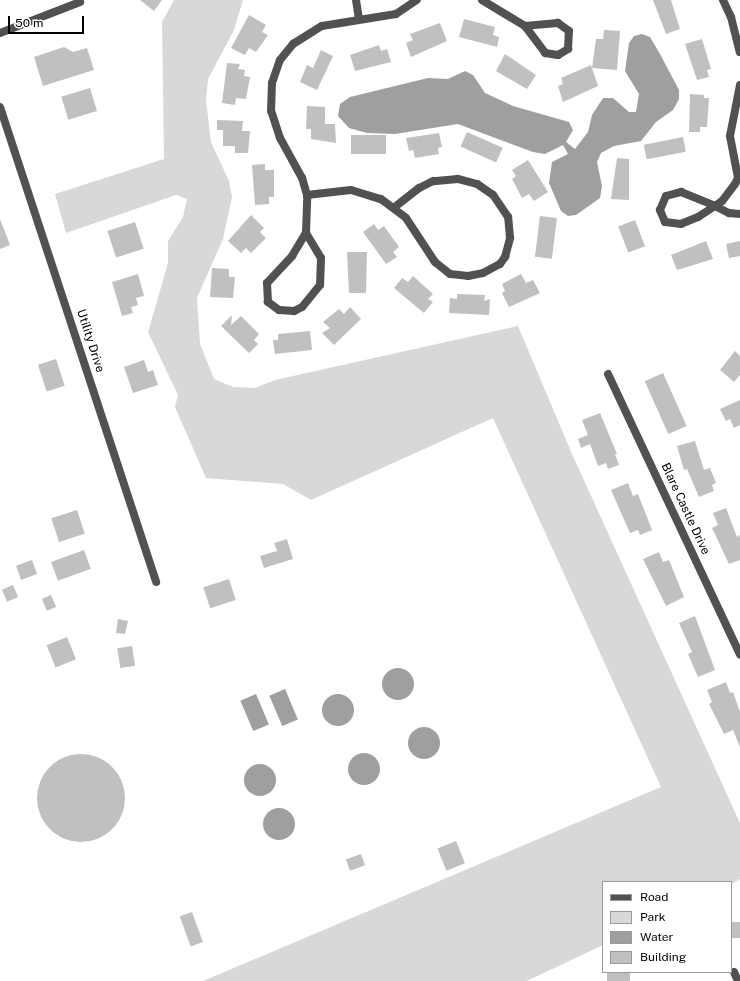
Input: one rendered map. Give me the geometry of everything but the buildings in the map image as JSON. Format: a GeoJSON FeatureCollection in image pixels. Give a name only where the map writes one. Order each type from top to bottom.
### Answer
{"type":"FeatureCollection","features":[{"type":"Feature","properties":{"kind":"street"},"geometry":{"type":"LineString","coordinates":[[356,0],[359,19]]}},
{"type":"Feature","properties":{"kind":"street"},"geometry":{"type":"LineString","coordinates":[[306,233],[321,258],[320,285],[302,306],[294,311],[279,310],[268,302],[267,283],[292,256],[306,233],[307,195],[302,178],[275,126],[270,97],[272,83],[283,56],[302,37],[322,26],[396,14],[417,0]]}},
{"type":"Feature","properties":{"kind":"street"},"geometry":{"type":"LineString","coordinates":[[482,0],[525,26],[545,53],[558,55],[568,49],[568,31],[558,23],[525,26]]}},
{"type":"Feature","properties":{"kind":"street"},"geometry":{"type":"LineString","coordinates":[[722,0],[731,17],[740,52]]}},
{"type":"Feature","properties":{"kind":"street"},"geometry":{"type":"LineString","coordinates":[[0,33],[80,2]]}},
{"type":"Feature","properties":{"kind":"street"},"geometry":{"type":"LineString","coordinates":[[731,17],[740,14]]}},
{"type":"Feature","properties":{"kind":"street"},"geometry":{"type":"LineString","coordinates":[[740,86],[730,136],[739,180],[716,206],[688,222],[674,225],[665,222],[660,210],[666,196],[675,192],[687,193],[716,206],[729,213],[740,214]]}},
{"type":"Feature","properties":{"kind":"street","name":"Utility Drive"},"geometry":{"type":"LineString","coordinates":[[0,107],[156,582]]}},
{"type":"Feature","properties":{"kind":"street"},"geometry":{"type":"LineString","coordinates":[[307,195],[359,192],[395,207],[414,227],[434,262],[450,274],[468,276],[483,273],[500,264],[505,256],[510,238],[508,217],[493,195],[477,184],[458,179],[433,182],[419,188],[395,207]]}},
{"type":"Feature","properties":{"kind":"street","name":"Blare Castle Drive"},"geometry":{"type":"LineString","coordinates":[[608,374],[740,655]]}},
{"type":"Feature","properties":{"kind":"street"},"geometry":{"type":"LineString","coordinates":[[734,972],[738,981]]}},
{"type":"Feature","properties":{"kind":"green space"},"geometry":{"type":"Polygon","coordinates":[[[174,0],[243,0],[234,30],[208,79],[206,100],[211,142],[229,181],[232,197],[223,239],[197,298],[200,344],[214,379],[233,387],[255,388],[275,380],[518,326],[572,454],[740,823],[740,879],[732,883],[732,881],[602,881],[602,945],[527,981],[203,981],[661,787],[493,418],[311,500],[283,484],[206,478],[175,407],[178,395],[148,332],[168,263],[168,241],[183,217],[187,199],[176,195],[66,233],[55,194],[164,159],[162,22],[174,0]]]}},
{"type":"Feature","properties":{"kind":"water"},"geometry":{"type":"Polygon","coordinates":[[[642,34],[650,37],[660,54],[679,90],[679,99],[673,110],[656,122],[641,141],[614,146],[601,153],[597,162],[602,186],[600,198],[576,215],[568,216],[561,211],[549,183],[552,162],[568,154],[563,145],[545,154],[533,152],[458,124],[395,134],[367,133],[349,128],[338,116],[340,104],[350,97],[428,78],[448,79],[465,71],[473,75],[485,93],[513,106],[569,122],[573,130],[566,142],[575,149],[588,132],[592,115],[603,98],[613,98],[629,112],[636,112],[639,94],[625,71],[629,43],[634,36],[642,34]]]}},
{"type":"Feature","properties":{"kind":"water"},"geometry":{"type":"Polygon","coordinates":[[[395,668],[401,668],[411,675],[414,684],[413,690],[407,697],[401,700],[395,700],[385,693],[382,687],[382,681],[389,671],[395,668]]]}},
{"type":"Feature","properties":{"kind":"water"},"geometry":{"type":"Polygon","coordinates":[[[285,689],[298,719],[282,726],[269,696],[285,689]]]}},
{"type":"Feature","properties":{"kind":"water"},"geometry":{"type":"Polygon","coordinates":[[[256,694],[269,724],[253,731],[240,701],[256,694]]]}},
{"type":"Feature","properties":{"kind":"water"},"geometry":{"type":"Polygon","coordinates":[[[335,694],[341,694],[351,701],[354,710],[353,716],[347,723],[341,726],[335,726],[325,719],[322,713],[322,707],[329,697],[335,694]]]}},
{"type":"Feature","properties":{"kind":"water"},"geometry":{"type":"Polygon","coordinates":[[[421,727],[427,727],[437,734],[440,743],[439,749],[433,756],[427,759],[421,759],[411,752],[408,746],[408,740],[415,730],[421,727]]]}},
{"type":"Feature","properties":{"kind":"water"},"geometry":{"type":"Polygon","coordinates":[[[361,753],[367,753],[377,760],[380,769],[379,775],[373,782],[367,785],[361,785],[351,778],[348,772],[348,766],[355,756],[361,753]]]}},
{"type":"Feature","properties":{"kind":"water"},"geometry":{"type":"Polygon","coordinates":[[[257,764],[263,764],[273,771],[276,780],[275,786],[269,793],[263,796],[257,796],[247,789],[244,783],[244,777],[251,767],[257,764]]]}},
{"type":"Feature","properties":{"kind":"water"},"geometry":{"type":"Polygon","coordinates":[[[276,808],[282,808],[292,815],[295,824],[294,830],[288,837],[282,840],[276,840],[266,833],[263,827],[263,821],[270,811],[276,808]]]}}]}
